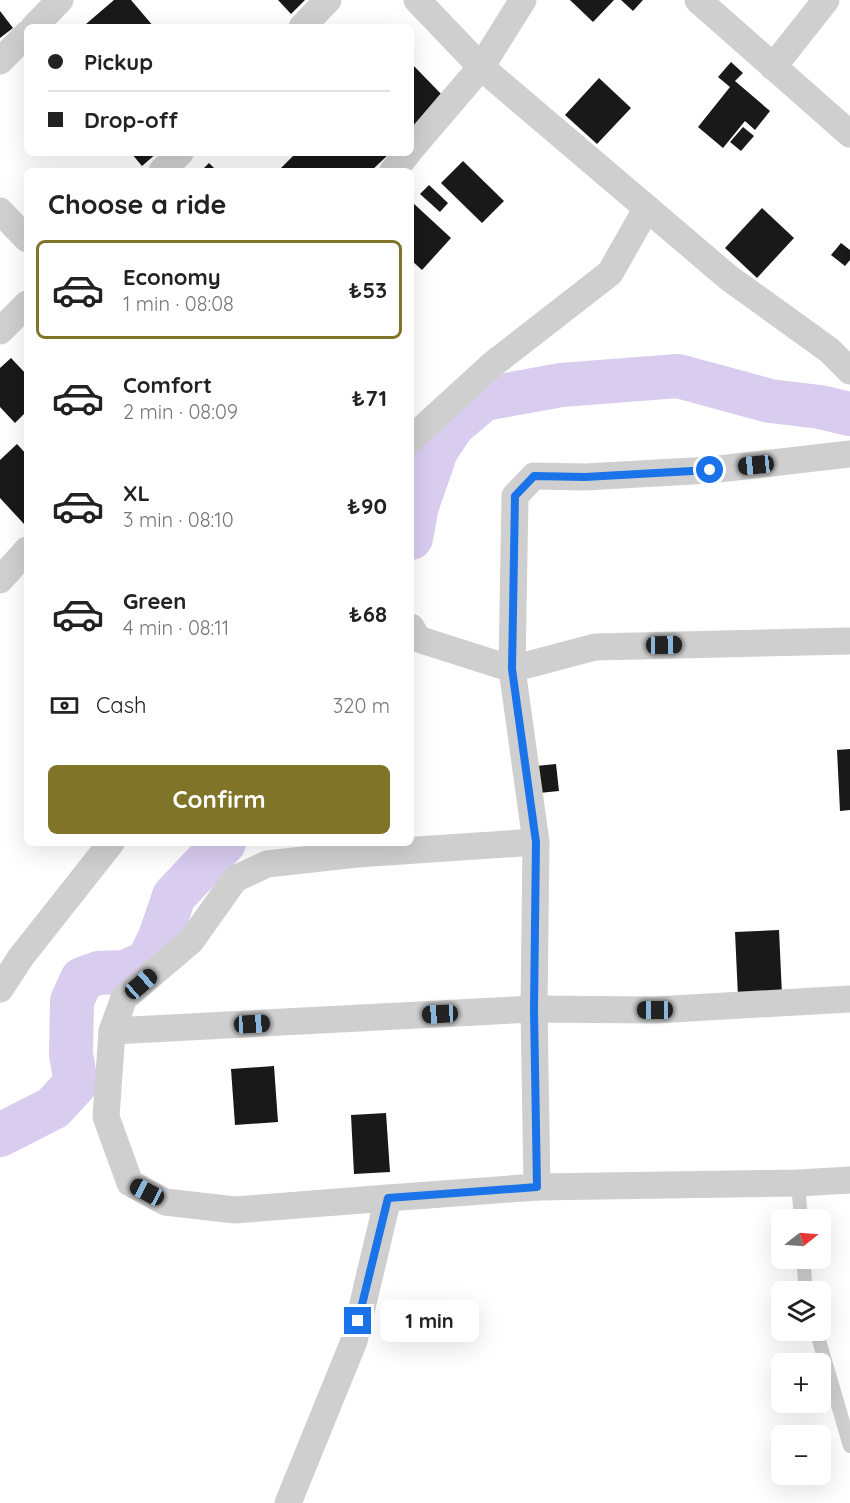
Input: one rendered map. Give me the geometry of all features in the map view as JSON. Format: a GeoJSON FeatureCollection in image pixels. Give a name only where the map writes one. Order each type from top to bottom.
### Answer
{"type":"FeatureCollection","features":[{"type":"Feature","properties":{"kind":"street"},"geometry":{"type":"LineString","coordinates":[[37,24],[60,0]]}},
{"type":"Feature","properties":{"kind":"street"},"geometry":{"type":"LineString","coordinates":[[305,24],[328,0]]}},
{"type":"Feature","properties":{"kind":"street"},"geometry":{"type":"LineString","coordinates":[[417,0],[481,67],[729,278],[829,350],[850,371]]}},
{"type":"Feature","properties":{"kind":"street"},"geometry":{"type":"LineString","coordinates":[[414,145],[481,67],[523,0]]}},
{"type":"Feature","properties":{"kind":"street"},"geometry":{"type":"LineString","coordinates":[[698,0],[850,134]]}},
{"type":"Feature","properties":{"kind":"street"},"geometry":{"type":"LineString","coordinates":[[773,67],[826,0]]}},
{"type":"Feature","properties":{"kind":"street"},"geometry":{"type":"LineString","coordinates":[[0,62],[24,37]]}},
{"type":"Feature","properties":{"kind":"street"},"geometry":{"type":"LineString","coordinates":[[165,168],[177,156]]}},
{"type":"Feature","properties":{"kind":"street"},"geometry":{"type":"LineString","coordinates":[[396,168],[406,156]]}},
{"type":"Feature","properties":{"kind":"street"},"geometry":{"type":"LineString","coordinates":[[414,436],[493,364],[610,273],[647,208]]}},
{"type":"Feature","properties":{"kind":"street"},"geometry":{"type":"LineString","coordinates":[[0,212],[24,236]]}},
{"type":"Feature","properties":{"kind":"street"},"geometry":{"type":"LineString","coordinates":[[0,331],[24,307]]}},
{"type":"Feature","properties":{"kind":"street"},"geometry":{"type":"LineString","coordinates":[[537,1187],[534,1009],[536,842],[512,669],[515,496],[534,476],[585,477],[710,470],[850,454]]}},
{"type":"Feature","properties":{"kind":"street"},"geometry":{"type":"LineString","coordinates":[[0,580],[24,553]]}},
{"type":"Feature","properties":{"kind":"street"},"geometry":{"type":"LineString","coordinates":[[414,632],[418,639],[512,669],[595,647],[850,641]]}},
{"type":"Feature","properties":{"kind":"street"},"geometry":{"type":"LineString","coordinates":[[536,842],[357,854],[267,864],[235,879],[191,941],[124,998],[112,1031],[106,1117],[130,1183],[165,1202],[235,1210],[537,1187],[798,1183],[850,1180]]}},
{"type":"Feature","properties":{"kind":"street"},"geometry":{"type":"LineString","coordinates":[[0,989],[21,957],[109,846]]}},
{"type":"Feature","properties":{"kind":"street"},"geometry":{"type":"LineString","coordinates":[[112,1031],[534,1009],[655,1010],[850,999]]}},
{"type":"Feature","properties":{"kind":"street"},"geometry":{"type":"LineString","coordinates":[[288,1503],[354,1341],[388,1198]]}},
{"type":"Feature","properties":{"kind":"lane"},"geometry":{"type":"LineString","coordinates":[[798,1183],[800,1209]]}},
{"type":"Feature","properties":{"kind":"lane"},"geometry":{"type":"LineString","coordinates":[[819,1341],[850,1446]]}},
{"type":"Feature","properties":{"kind":"building"},"geometry":{"type":"Polygon","coordinates":[[[114,0],[131,0],[151,24],[86,24],[114,0]]]}},
{"type":"Feature","properties":{"kind":"building"},"geometry":{"type":"Polygon","coordinates":[[[278,0],[305,0],[291,14],[278,0]]]}},
{"type":"Feature","properties":{"kind":"building"},"geometry":{"type":"Polygon","coordinates":[[[570,0],[614,0],[593,22],[570,0]]]}},
{"type":"Feature","properties":{"kind":"building"},"geometry":{"type":"Polygon","coordinates":[[[621,0],[643,0],[633,11],[621,0]]]}},
{"type":"Feature","properties":{"kind":"building"},"geometry":{"type":"Polygon","coordinates":[[[0,11],[13,28],[0,38],[0,11]]]}},
{"type":"Feature","properties":{"kind":"building"},"geometry":{"type":"Polygon","coordinates":[[[731,62],[743,73],[735,81],[770,111],[755,130],[745,121],[723,148],[698,127],[730,87],[718,77],[731,62]]]}},
{"type":"Feature","properties":{"kind":"building"},"geometry":{"type":"Polygon","coordinates":[[[414,66],[446,99],[414,130],[414,66]]]}},
{"type":"Feature","properties":{"kind":"building"},"geometry":{"type":"Polygon","coordinates":[[[599,78],[631,108],[597,144],[565,115],[599,78]]]}},
{"type":"Feature","properties":{"kind":"building"},"geometry":{"type":"Polygon","coordinates":[[[743,127],[754,136],[741,151],[730,142],[743,127]]]}},
{"type":"Feature","properties":{"kind":"building"},"geometry":{"type":"Polygon","coordinates":[[[134,156],[154,156],[142,166],[134,156]]]}},
{"type":"Feature","properties":{"kind":"building"},"geometry":{"type":"Polygon","coordinates":[[[293,156],[387,156],[374,168],[281,168],[293,156]]]}},
{"type":"Feature","properties":{"kind":"building"},"geometry":{"type":"Polygon","coordinates":[[[463,161],[504,201],[482,223],[441,183],[463,161]]]}},
{"type":"Feature","properties":{"kind":"building"},"geometry":{"type":"Polygon","coordinates":[[[209,163],[214,168],[204,168],[209,163]]]}},
{"type":"Feature","properties":{"kind":"building"},"geometry":{"type":"Polygon","coordinates":[[[429,185],[448,203],[440,212],[420,194],[429,185]]]}},
{"type":"Feature","properties":{"kind":"building"},"geometry":{"type":"Polygon","coordinates":[[[414,204],[451,238],[422,270],[414,263],[414,204]]]}},
{"type":"Feature","properties":{"kind":"building"},"geometry":{"type":"Polygon","coordinates":[[[762,208],[794,238],[757,278],[725,248],[762,208]]]}},
{"type":"Feature","properties":{"kind":"building"},"geometry":{"type":"Polygon","coordinates":[[[841,243],[850,250],[850,260],[845,266],[831,255],[841,243]]]}},
{"type":"Feature","properties":{"kind":"building"},"geometry":{"type":"Polygon","coordinates":[[[11,358],[24,372],[24,414],[15,423],[0,407],[0,368],[11,358]]]}},
{"type":"Feature","properties":{"kind":"building"},"geometry":{"type":"Polygon","coordinates":[[[17,444],[24,452],[24,524],[0,498],[0,460],[17,444]]]}},
{"type":"Feature","properties":{"kind":"building"},"geometry":{"type":"Polygon","coordinates":[[[850,749],[850,810],[840,811],[837,750],[850,749]]]}},
{"type":"Feature","properties":{"kind":"building"},"geometry":{"type":"Polygon","coordinates":[[[556,764],[559,791],[539,793],[536,766],[556,764]]]}},
{"type":"Feature","properties":{"kind":"building"},"geometry":{"type":"Polygon","coordinates":[[[779,930],[782,995],[738,997],[735,932],[779,930]]]}},
{"type":"Feature","properties":{"kind":"building"},"geometry":{"type":"Polygon","coordinates":[[[274,1066],[278,1122],[235,1125],[231,1069],[274,1066]]]}},
{"type":"Feature","properties":{"kind":"building"},"geometry":{"type":"Polygon","coordinates":[[[386,1113],[390,1172],[354,1174],[351,1115],[386,1113]]]}},
{"type":"Feature","properties":{"kind":"waterway"},"geometry":{"type":"LineString","coordinates":[[414,522],[417,506],[436,451],[453,425],[484,399],[561,385],[678,376],[770,401],[820,407],[850,414]]}},
{"type":"Feature","properties":{"kind":"waterway"},"geometry":{"type":"LineString","coordinates":[[0,1135],[53,1108],[76,1083],[71,1054],[72,1001],[82,979],[98,973],[125,972],[148,962],[160,937],[174,896],[221,846]]}},
{"type":"Feature","properties":{"kind":"route"},"geometry":{"type":"LineString","coordinates":[[358,1321],[388,1198],[537,1187],[534,1009],[536,842],[512,669],[515,496],[534,476],[585,477],[710,470]]}}]}
